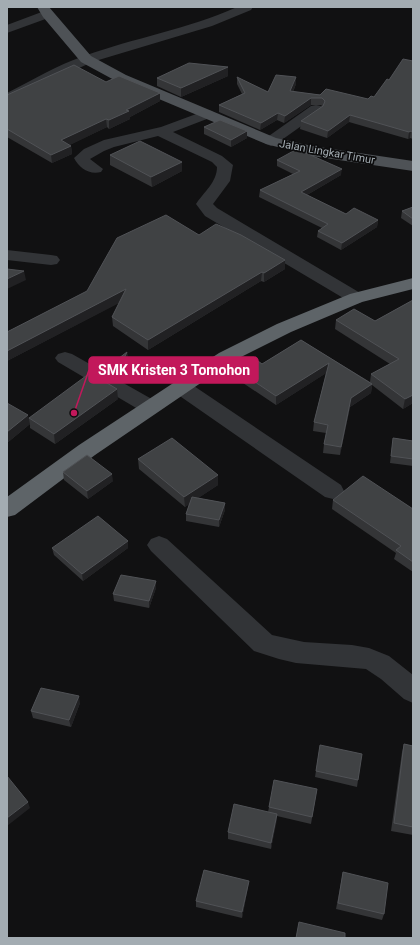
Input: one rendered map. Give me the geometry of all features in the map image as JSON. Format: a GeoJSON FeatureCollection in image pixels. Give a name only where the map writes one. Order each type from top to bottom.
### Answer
{"type":"FeatureCollection","features":[{"type":"Feature","properties":{"kind":"highway"},"geometry":{"type":"LineString","coordinates":[[7,509],[87,450],[226,357],[284,328],[356,298],[413,284]]}},
{"type":"Feature","properties":{"kind":"main road","name":"Jalan Lingkar Timur"},"geometry":{"type":"LineString","coordinates":[[45,11],[86,59],[104,70],[271,141],[312,151],[413,166]]}},
{"type":"Feature","properties":{"kind":"street"},"geometry":{"type":"LineString","coordinates":[[7,98],[86,59],[202,25],[233,14],[247,7]]}},
{"type":"Feature","properties":{"kind":"street"},"geometry":{"type":"LineString","coordinates":[[7,29],[45,11]]}},
{"type":"Feature","properties":{"kind":"street"},"geometry":{"type":"LineString","coordinates":[[271,141],[316,109]]}},
{"type":"Feature","properties":{"kind":"street"},"geometry":{"type":"LineString","coordinates":[[95,169],[84,162],[82,158],[86,154],[103,146],[126,139],[164,131],[207,114]]}},
{"type":"Feature","properties":{"kind":"street"},"geometry":{"type":"LineString","coordinates":[[164,131],[164,134],[217,159],[225,165],[226,173],[224,178],[204,204],[211,212],[356,298]]}},
{"type":"Feature","properties":{"kind":"street"},"geometry":{"type":"LineString","coordinates":[[7,255],[51,260]]}},
{"type":"Feature","properties":{"kind":"street"},"geometry":{"type":"LineString","coordinates":[[65,358],[150,407]]}},
{"type":"Feature","properties":{"kind":"street"},"geometry":{"type":"LineString","coordinates":[[181,387],[333,491]]}},
{"type":"Feature","properties":{"kind":"street"},"geometry":{"type":"LineString","coordinates":[[159,545],[263,643],[276,648],[302,653],[357,656],[375,662],[392,673],[413,691]]}},
{"type":"Feature","properties":{"kind":"building"},"geometry":{"type":"Polygon","coordinates":[[[403,59],[413,61],[413,132],[350,115],[328,131],[301,121],[323,106],[325,101],[322,98],[311,98],[285,116],[278,113],[261,123],[219,105],[245,93],[237,77],[268,92],[276,75],[296,77],[290,91],[320,95],[326,89],[368,99],[371,96],[374,97],[387,79],[389,80],[403,59]]]}},
{"type":"Feature","properties":{"kind":"building"},"geometry":{"type":"Polygon","coordinates":[[[189,63],[228,67],[181,88],[157,78],[189,63]]]}},
{"type":"Feature","properties":{"kind":"building"},"geometry":{"type":"Polygon","coordinates":[[[74,65],[106,82],[119,76],[160,93],[126,110],[129,111],[109,120],[106,119],[61,140],[71,146],[51,155],[7,129],[7,95],[74,65]]]}},
{"type":"Feature","properties":{"kind":"building"},"geometry":{"type":"Polygon","coordinates":[[[220,120],[247,131],[231,140],[204,127],[220,120]]]}},
{"type":"Feature","properties":{"kind":"building"},"geometry":{"type":"Polygon","coordinates":[[[140,141],[182,162],[151,177],[110,155],[140,141]]]}},
{"type":"Feature","properties":{"kind":"building"},"geometry":{"type":"Polygon","coordinates":[[[297,149],[342,169],[301,192],[346,214],[354,208],[378,220],[342,243],[318,231],[328,224],[260,190],[300,171],[277,160],[297,149]]]}},
{"type":"Feature","properties":{"kind":"building"},"geometry":{"type":"Polygon","coordinates":[[[413,207],[413,219],[402,211],[413,207]]]}},
{"type":"Feature","properties":{"kind":"building"},"geometry":{"type":"Polygon","coordinates":[[[166,215],[199,235],[216,224],[241,235],[285,260],[264,273],[262,272],[148,340],[112,317],[126,289],[7,351],[7,332],[87,291],[117,238],[166,215]]]}},
{"type":"Feature","properties":{"kind":"building"},"geometry":{"type":"Polygon","coordinates":[[[7,269],[24,271],[7,279],[7,269]]]}},
{"type":"Feature","properties":{"kind":"building"},"geometry":{"type":"Polygon","coordinates":[[[413,300],[413,395],[405,399],[371,374],[399,359],[336,320],[354,309],[375,321],[413,300]]]}},
{"type":"Feature","properties":{"kind":"building"},"geometry":{"type":"Polygon","coordinates":[[[301,340],[372,384],[351,398],[341,447],[324,444],[328,425],[314,422],[329,363],[276,396],[240,372],[258,361],[262,364],[301,340]]]}},
{"type":"Feature","properties":{"kind":"building"},"geometry":{"type":"Polygon","coordinates":[[[127,352],[117,374],[106,368],[127,352]]]}},
{"type":"Feature","properties":{"kind":"building"},"geometry":{"type":"Polygon","coordinates":[[[90,373],[117,389],[54,434],[29,418],[90,373]]]}},
{"type":"Feature","properties":{"kind":"building"},"geometry":{"type":"Polygon","coordinates":[[[7,403],[28,415],[7,432],[7,403]]]}},
{"type":"Feature","properties":{"kind":"building"},"geometry":{"type":"Polygon","coordinates":[[[172,438],[218,475],[184,497],[138,459],[172,438]]]}},
{"type":"Feature","properties":{"kind":"building"},"geometry":{"type":"Polygon","coordinates":[[[393,438],[413,441],[413,459],[391,456],[393,438]]]}},
{"type":"Feature","properties":{"kind":"building"},"geometry":{"type":"Polygon","coordinates":[[[87,455],[112,474],[87,491],[63,472],[87,455]]]}},
{"type":"Feature","properties":{"kind":"building"},"geometry":{"type":"Polygon","coordinates":[[[363,476],[413,509],[413,562],[396,550],[401,546],[333,500],[363,476]]]}},
{"type":"Feature","properties":{"kind":"building"},"geometry":{"type":"Polygon","coordinates":[[[192,497],[225,503],[219,520],[186,514],[192,497]]]}},
{"type":"Feature","properties":{"kind":"building"},"geometry":{"type":"Polygon","coordinates":[[[98,516],[128,541],[82,574],[52,548],[98,516]]]}},
{"type":"Feature","properties":{"kind":"building"},"geometry":{"type":"Polygon","coordinates":[[[121,575],[156,581],[149,601],[113,594],[121,575]]]}},
{"type":"Feature","properties":{"kind":"building"},"geometry":{"type":"Polygon","coordinates":[[[41,688],[79,696],[69,720],[31,711],[41,688]]]}},
{"type":"Feature","properties":{"kind":"building"},"geometry":{"type":"Polygon","coordinates":[[[404,744],[413,746],[413,827],[394,823],[404,744]]]}},
{"type":"Feature","properties":{"kind":"building"},"geometry":{"type":"Polygon","coordinates":[[[320,745],[362,754],[358,780],[316,771],[320,745]]]}},
{"type":"Feature","properties":{"kind":"building"},"geometry":{"type":"Polygon","coordinates":[[[7,776],[28,802],[7,818],[7,776]]]}},
{"type":"Feature","properties":{"kind":"building"},"geometry":{"type":"Polygon","coordinates":[[[274,780],[317,789],[312,817],[269,807],[274,780]]]}},
{"type":"Feature","properties":{"kind":"building"},"geometry":{"type":"Polygon","coordinates":[[[234,804],[277,814],[271,843],[228,832],[234,804]]]}},
{"type":"Feature","properties":{"kind":"building"},"geometry":{"type":"Polygon","coordinates":[[[204,870],[249,881],[242,912],[196,901],[204,870]]]}},
{"type":"Feature","properties":{"kind":"building"},"geometry":{"type":"Polygon","coordinates":[[[343,872],[388,883],[384,914],[338,903],[343,872]]]}},
{"type":"Feature","properties":{"kind":"building"},"geometry":{"type":"Polygon","coordinates":[[[299,922],[345,933],[345,938],[296,938],[299,922]]]}},
{"type":"Feature","properties":{"kind":"place","name":"SMK Kristen 3 Tomohon"},"geometry":{"type":"Point","coordinates":[74,413]}}]}
